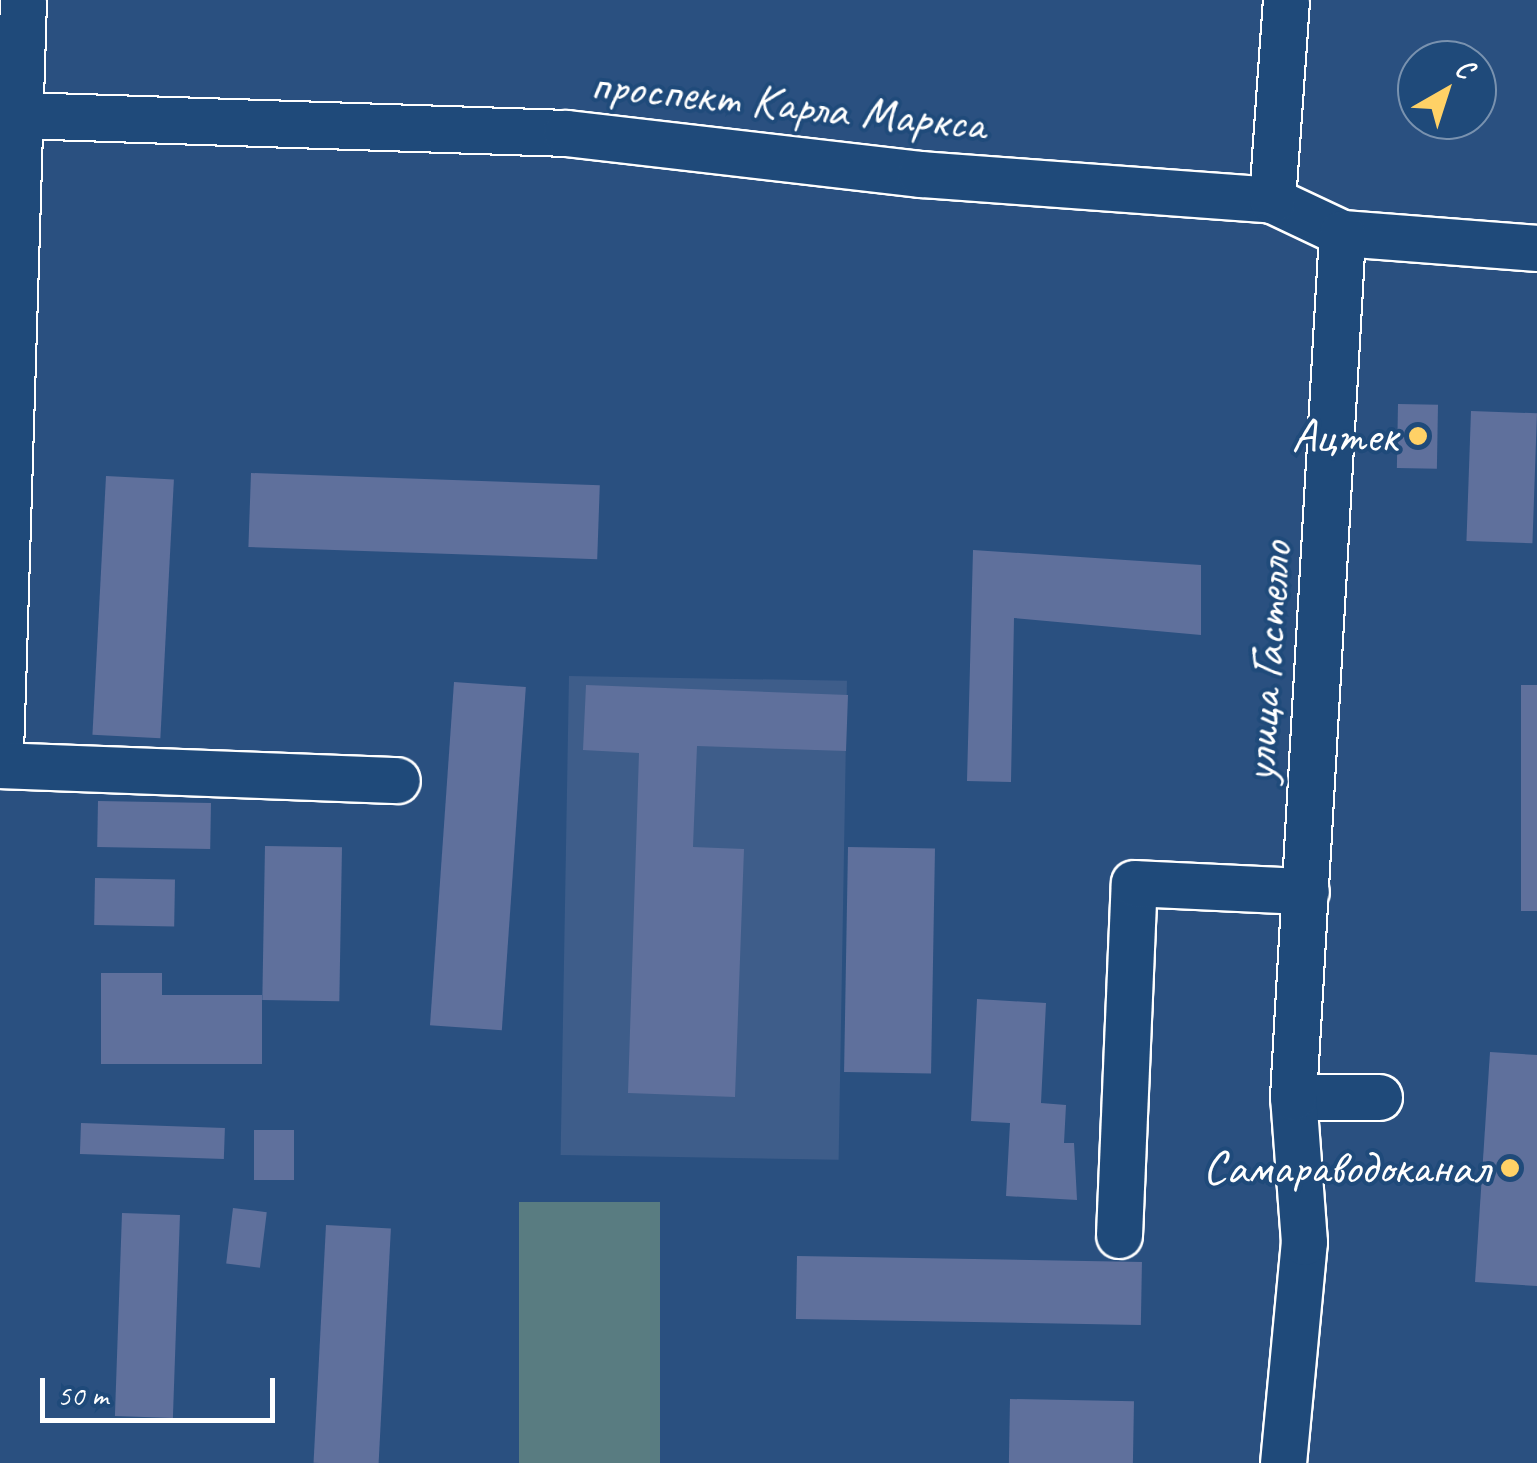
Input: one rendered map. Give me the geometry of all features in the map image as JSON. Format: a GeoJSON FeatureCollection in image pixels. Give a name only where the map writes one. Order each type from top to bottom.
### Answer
{"type":"FeatureCollection","features":[{"type":"Feature","properties":{"kind":"street"},"geometry":{"type":"LineString","coordinates":[[0,752],[6,346],[23,0]]}},
{"type":"Feature","properties":{"kind":"street"},"geometry":{"type":"LineString","coordinates":[[1272,200],[1286,0]]}},
{"type":"Feature","properties":{"kind":"street","name":"проспект Карла Маркса"},"geometry":{"type":"LineString","coordinates":[[20,116],[566,133],[922,174],[1272,200],[1342,233],[1537,248]]}},
{"type":"Feature","properties":{"kind":"street","name":"улица Гастелло"},"geometry":{"type":"LineString","coordinates":[[1283,1463],[1304,1242],[1293,1096],[1342,233]]}},
{"type":"Feature","properties":{"kind":"street"},"geometry":{"type":"LineString","coordinates":[[0,765],[397,780]]}},
{"type":"Feature","properties":{"kind":"street"},"geometry":{"type":"LineString","coordinates":[[1119,1235],[1134,883],[1306,891]]}},
{"type":"Feature","properties":{"kind":"street"},"geometry":{"type":"LineString","coordinates":[[1293,1096],[1379,1097]]}},
{"type":"Feature","properties":{"kind":"shaded area"},"geometry":{"type":"Polygon","coordinates":[[[569,676],[847,681],[839,1160],[561,1155],[569,676]]]}},
{"type":"Feature","properties":{"kind":"green space"},"geometry":{"type":"Polygon","coordinates":[[[519,1202],[660,1202],[660,1463],[519,1463],[519,1202]]]}},
{"type":"Feature","properties":{"kind":"building","name":"Ацтек"},"geometry":{"type":"Polygon","coordinates":[[[1398,404],[1438,405],[1437,469],[1397,468],[1398,404]]]}},
{"type":"Feature","properties":{"kind":"building"},"geometry":{"type":"Polygon","coordinates":[[[1471,411],[1537,413],[1532,543],[1466,541],[1471,411]]]}},
{"type":"Feature","properties":{"kind":"building"},"geometry":{"type":"Polygon","coordinates":[[[251,473],[600,485],[597,559],[248,547],[251,473]]]}},
{"type":"Feature","properties":{"kind":"building"},"geometry":{"type":"Polygon","coordinates":[[[106,476],[174,480],[160,738],[92,735],[106,476]]]}},
{"type":"Feature","properties":{"kind":"building"},"geometry":{"type":"Polygon","coordinates":[[[973,550],[1201,565],[1201,635],[1014,618],[1011,782],[967,781],[973,550]]]}},
{"type":"Feature","properties":{"kind":"building"},"geometry":{"type":"Polygon","coordinates":[[[454,682],[526,687],[502,1030],[430,1025],[454,682]]]}},
{"type":"Feature","properties":{"kind":"building"},"geometry":{"type":"Polygon","coordinates":[[[586,685],[848,695],[846,751],[697,746],[693,847],[744,849],[735,1097],[628,1093],[639,753],[583,750],[586,685]]]}},
{"type":"Feature","properties":{"kind":"building"},"geometry":{"type":"Polygon","coordinates":[[[1521,685],[1537,685],[1537,911],[1521,911],[1521,685]]]}},
{"type":"Feature","properties":{"kind":"building"},"geometry":{"type":"Polygon","coordinates":[[[98,801],[211,803],[210,849],[97,847],[98,801]]]}},
{"type":"Feature","properties":{"kind":"building"},"geometry":{"type":"Polygon","coordinates":[[[265,846],[342,847],[339,1001],[262,1000],[265,846]]]}},
{"type":"Feature","properties":{"kind":"building"},"geometry":{"type":"Polygon","coordinates":[[[848,847],[935,849],[931,1073],[844,1072],[848,847]]]}},
{"type":"Feature","properties":{"kind":"building"},"geometry":{"type":"Polygon","coordinates":[[[95,878],[175,879],[174,926],[94,925],[95,878]]]}},
{"type":"Feature","properties":{"kind":"building"},"geometry":{"type":"Polygon","coordinates":[[[101,973],[162,973],[162,995],[262,995],[262,1064],[101,1064],[101,973]]]}},
{"type":"Feature","properties":{"kind":"building"},"geometry":{"type":"Polygon","coordinates":[[[977,999],[1046,1003],[1041,1103],[1066,1105],[1064,1143],[1074,1143],[1077,1200],[1006,1196],[1010,1123],[971,1121],[977,999]]]}},
{"type":"Feature","properties":{"kind":"building","name":"Самараводоканал"},"geometry":{"type":"Polygon","coordinates":[[[1490,1052],[1537,1055],[1537,1286],[1475,1282],[1490,1052]]]}},
{"type":"Feature","properties":{"kind":"building"},"geometry":{"type":"Polygon","coordinates":[[[81,1123],[225,1128],[224,1159],[80,1154],[81,1123]]]}},
{"type":"Feature","properties":{"kind":"building"},"geometry":{"type":"Polygon","coordinates":[[[254,1130],[294,1130],[294,1180],[254,1180],[254,1130]]]}},
{"type":"Feature","properties":{"kind":"building"},"geometry":{"type":"Polygon","coordinates":[[[233,1208],[267,1212],[260,1268],[226,1264],[233,1208]]]}},
{"type":"Feature","properties":{"kind":"building"},"geometry":{"type":"Polygon","coordinates":[[[122,1213],[180,1215],[173,1418],[115,1416],[122,1213]]]}},
{"type":"Feature","properties":{"kind":"building"},"geometry":{"type":"Polygon","coordinates":[[[326,1225],[391,1228],[379,1463],[314,1463],[326,1225]]]}},
{"type":"Feature","properties":{"kind":"building"},"geometry":{"type":"Polygon","coordinates":[[[797,1256],[1142,1262],[1141,1325],[796,1319],[797,1256]]]}},
{"type":"Feature","properties":{"kind":"building"},"geometry":{"type":"Polygon","coordinates":[[[1010,1399],[1134,1401],[1133,1463],[1009,1463],[1010,1399]]]}},
{"type":"Feature","properties":{"kind":"place","name":"Ацтек"},"geometry":{"type":"Point","coordinates":[1418,436]}},
{"type":"Feature","properties":{"kind":"place","name":"Самараводоканал"},"geometry":{"type":"Point","coordinates":[1510,1168]}}]}
